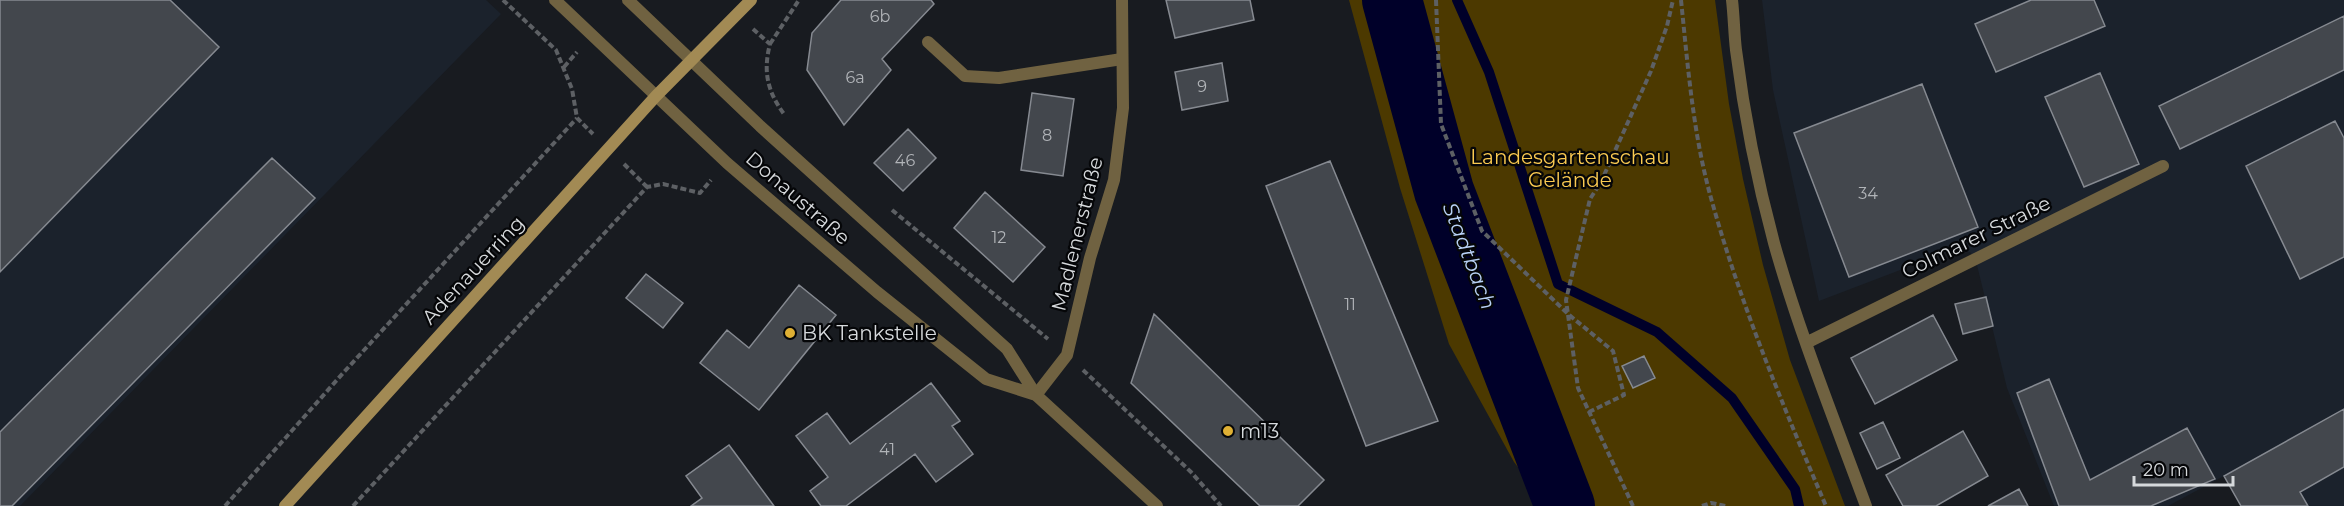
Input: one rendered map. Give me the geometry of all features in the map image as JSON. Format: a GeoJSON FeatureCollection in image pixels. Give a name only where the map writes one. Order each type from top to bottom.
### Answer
{"type":"FeatureCollection","features":[{"type":"Feature","properties":{"kind":"main road","name":"Adenauerring"},"geometry":{"type":"LineString","coordinates":[[285,506],[656,96],[751,0]]}},
{"type":"Feature","properties":{"kind":"street","name":"Donaustraße"},"geometry":{"type":"LineString","coordinates":[[555,0],[727,163],[876,292],[986,379],[1036,395]]}},
{"type":"Feature","properties":{"kind":"street","name":"Donaustraße"},"geometry":{"type":"LineString","coordinates":[[628,0],[760,126],[1007,349],[1036,395],[1157,506]]}},
{"type":"Feature","properties":{"kind":"street","name":"Madlenerstraße"},"geometry":{"type":"LineString","coordinates":[[1036,395],[1067,355],[1090,258],[1114,180],[1123,108],[1122,0]]}},
{"type":"Feature","properties":{"kind":"street"},"geometry":{"type":"LineString","coordinates":[[1732,0],[1736,50],[1763,197],[1774,243],[1806,343],[1866,506]]}},
{"type":"Feature","properties":{"kind":"street"},"geometry":{"type":"LineString","coordinates":[[928,42],[965,76],[999,78],[1122,59]]}},
{"type":"Feature","properties":{"kind":"street","name":"Colmarer Straße"},"geometry":{"type":"LineString","coordinates":[[1806,343],[2163,166]]}},
{"type":"Feature","properties":{"kind":"path"},"geometry":{"type":"LineString","coordinates":[[225,506],[430,277],[577,118],[572,89],[556,50],[503,0]]}},
{"type":"Feature","properties":{"kind":"path"},"geometry":{"type":"LineString","coordinates":[[786,116],[771,93],[766,73],[766,60],[770,44],[799,0]]}},
{"type":"Feature","properties":{"kind":"path"},"geometry":{"type":"LineString","coordinates":[[1436,0],[1441,124],[1482,231],[1568,314],[1613,351],[1624,395],[1589,412]]}},
{"type":"Feature","properties":{"kind":"path"},"geometry":{"type":"LineString","coordinates":[[1634,506],[1578,388],[1566,300],[1590,200],[1601,182],[1651,71],[1673,0]]}},
{"type":"Feature","properties":{"kind":"path"},"geometry":{"type":"LineString","coordinates":[[1681,0],[1691,105],[1711,197],[1744,299],[1826,506]]}},
{"type":"Feature","properties":{"kind":"path"},"geometry":{"type":"LineString","coordinates":[[737,15],[770,44]]}},
{"type":"Feature","properties":{"kind":"path"},"geometry":{"type":"LineString","coordinates":[[353,506],[647,187],[663,184],[700,193]]}},
{"type":"Feature","properties":{"kind":"path"},"geometry":{"type":"LineString","coordinates":[[886,206],[1067,355],[1191,472],[1221,506]]}},
{"type":"Feature","properties":{"kind":"path"},"geometry":{"type":"LineString","coordinates":[[1702,506],[1712,503],[1726,506]]}},
{"type":"Feature","properties":{"kind":"shaded area"},"geometry":{"type":"Polygon","coordinates":[[[0,0],[486,0],[501,14],[20,506],[0,506],[0,0]]]}},
{"type":"Feature","properties":{"kind":"shaded area"},"geometry":{"type":"Polygon","coordinates":[[[1762,0],[2344,0],[2344,506],[2241,506],[2224,476],[2168,506],[2054,506],[2007,388],[1976,261],[1970,252],[1958,248],[1819,301],[1773,90],[1762,0]]]}},
{"type":"Feature","properties":{"kind":"green space","name":"Landesgartenschau Gelände"},"geometry":{"type":"Polygon","coordinates":[[[1349,0],[1715,0],[1729,104],[1763,265],[1790,360],[1845,506],[1548,506],[1514,462],[1449,344],[1400,188],[1349,0]]]}},
{"type":"Feature","properties":{"kind":"building"},"geometry":{"type":"Polygon","coordinates":[[[0,0],[170,0],[219,47],[0,272],[0,0]]]}},
{"type":"Feature","properties":{"kind":"building"},"geometry":{"type":"Polygon","coordinates":[[[841,0],[931,0],[934,4],[882,59],[891,70],[844,125],[807,70],[812,33],[841,0]]]}},
{"type":"Feature","properties":{"kind":"building"},"geometry":{"type":"Polygon","coordinates":[[[1166,0],[1250,0],[1254,20],[1175,38],[1166,0]]]}},
{"type":"Feature","properties":{"kind":"building"},"geometry":{"type":"Polygon","coordinates":[[[2031,0],[2094,0],[2105,26],[1996,72],[1975,24],[2031,0]]]}},
{"type":"Feature","properties":{"kind":"building"},"geometry":{"type":"Polygon","coordinates":[[[2344,16],[2344,70],[2180,149],[2159,106],[2344,16]]]}},
{"type":"Feature","properties":{"kind":"building"},"geometry":{"type":"Polygon","coordinates":[[[1222,63],[1228,101],[1182,110],[1175,72],[1222,63]]]}},
{"type":"Feature","properties":{"kind":"building"},"geometry":{"type":"Polygon","coordinates":[[[2100,73],[2139,164],[2084,187],[2045,97],[2100,73]]]}},
{"type":"Feature","properties":{"kind":"building"},"geometry":{"type":"Polygon","coordinates":[[[1922,84],[1978,227],[1849,277],[1794,133],[1922,84]]]}},
{"type":"Feature","properties":{"kind":"building"},"geometry":{"type":"Polygon","coordinates":[[[1032,93],[1074,99],[1063,176],[1021,170],[1032,93]]]}},
{"type":"Feature","properties":{"kind":"building"},"geometry":{"type":"Polygon","coordinates":[[[2335,121],[2344,138],[2344,257],[2300,279],[2246,166],[2335,121]]]}},
{"type":"Feature","properties":{"kind":"building"},"geometry":{"type":"Polygon","coordinates":[[[908,129],[936,158],[903,191],[874,163],[908,129]]]}},
{"type":"Feature","properties":{"kind":"building"},"geometry":{"type":"Polygon","coordinates":[[[272,158],[315,198],[12,506],[0,506],[0,432],[272,158]]]}},
{"type":"Feature","properties":{"kind":"building"},"geometry":{"type":"Polygon","coordinates":[[[1330,161],[1438,421],[1366,446],[1266,186],[1330,161]]]}},
{"type":"Feature","properties":{"kind":"building"},"geometry":{"type":"Polygon","coordinates":[[[985,192],[1045,247],[1013,282],[954,228],[985,192]]]}},
{"type":"Feature","properties":{"kind":"building"},"geometry":{"type":"Polygon","coordinates":[[[646,274],[683,303],[663,328],[626,298],[646,274]]]}},
{"type":"Feature","properties":{"kind":"building"},"geometry":{"type":"Polygon","coordinates":[[[799,285],[836,315],[759,410],[700,363],[727,330],[749,348],[799,285]]]}},
{"type":"Feature","properties":{"kind":"building"},"geometry":{"type":"Polygon","coordinates":[[[1986,297],[1993,326],[1963,334],[1955,304],[1986,297]]]}},
{"type":"Feature","properties":{"kind":"building","name":"m13"},"geometry":{"type":"Polygon","coordinates":[[[1154,314],[1324,480],[1298,506],[1260,506],[1131,383],[1154,314]]]}},
{"type":"Feature","properties":{"kind":"building"},"geometry":{"type":"Polygon","coordinates":[[[1933,315],[1957,360],[1875,404],[1851,358],[1933,315]]]}},
{"type":"Feature","properties":{"kind":"building"},"geometry":{"type":"Polygon","coordinates":[[[1644,356],[1655,378],[1633,388],[1622,366],[1644,356]]]}},
{"type":"Feature","properties":{"kind":"building"},"geometry":{"type":"Polygon","coordinates":[[[2049,379],[2090,480],[2187,428],[2215,479],[2151,506],[2059,506],[2017,393],[2049,379]]]}},
{"type":"Feature","properties":{"kind":"building"},"geometry":{"type":"Polygon","coordinates":[[[931,383],[960,421],[952,426],[973,454],[936,482],[915,454],[846,506],[821,506],[810,491],[828,477],[796,436],[827,413],[850,444],[931,383]]]}},
{"type":"Feature","properties":{"kind":"building"},"geometry":{"type":"Polygon","coordinates":[[[2344,409],[2344,467],[2300,492],[2308,506],[2241,506],[2224,476],[2344,409]]]}},
{"type":"Feature","properties":{"kind":"building"},"geometry":{"type":"Polygon","coordinates":[[[1883,422],[1900,458],[1877,469],[1860,433],[1883,422]]]}},
{"type":"Feature","properties":{"kind":"building"},"geometry":{"type":"Polygon","coordinates":[[[1963,431],[1988,476],[1936,506],[1903,506],[1886,475],[1963,431]]]}},
{"type":"Feature","properties":{"kind":"building"},"geometry":{"type":"Polygon","coordinates":[[[729,445],[774,506],[691,506],[702,498],[686,476],[729,445]]]}},
{"type":"Feature","properties":{"kind":"building"},"geometry":{"type":"Polygon","coordinates":[[[2019,489],[2028,506],[1988,506],[2019,489]]]}},
{"type":"Feature","properties":{"kind":"waterway","name":"Stadtbach"},"geometry":{"type":"LineString","coordinates":[[1392,0],[1444,191],[1565,506]]}},
{"type":"Feature","properties":{"kind":"waterway"},"geometry":{"type":"LineString","coordinates":[[1457,0],[1489,72],[1558,284],[1657,332],[1732,398],[1795,489],[1799,506]]}},
{"type":"Feature","properties":{"kind":"place","name":"BK Tankstelle"},"geometry":{"type":"Point","coordinates":[790,333]}},
{"type":"Feature","properties":{"kind":"place","name":"m13"},"geometry":{"type":"Point","coordinates":[1228,431]}}]}
